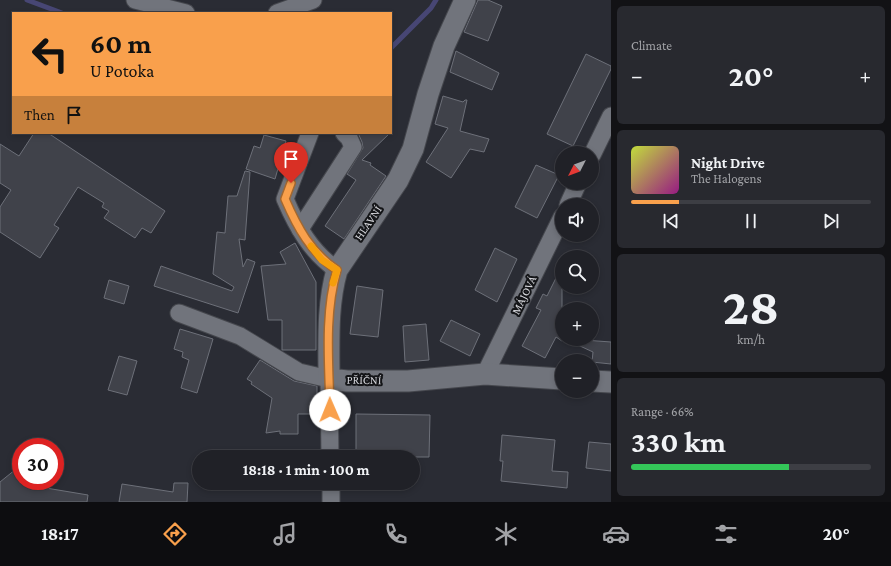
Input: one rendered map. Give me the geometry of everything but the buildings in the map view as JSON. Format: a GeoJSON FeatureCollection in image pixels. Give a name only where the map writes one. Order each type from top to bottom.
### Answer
{"type":"FeatureCollection","features":[{"type":"Feature","properties":{"kind":"street"},"geometry":{"type":"LineString","coordinates":[[135,0],[182,12]]}},
{"type":"Feature","properties":{"kind":"street"},"geometry":{"type":"LineString","coordinates":[[280,12],[314,0]]}},
{"type":"Feature","properties":{"kind":"street","name":"HLAVNÍ"},"geometry":{"type":"LineString","coordinates":[[330,450],[329,323],[334,281],[337,270],[398,180],[413,149],[428,94],[444,46],[465,0]]}},
{"type":"Feature","properties":{"kind":"street"},"geometry":{"type":"LineString","coordinates":[[596,146],[611,116]]}},
{"type":"Feature","properties":{"kind":"street"},"geometry":{"type":"LineString","coordinates":[[310,134],[285,199],[300,229],[317,254],[337,270]]}},
{"type":"Feature","properties":{"kind":"street"},"geometry":{"type":"LineString","coordinates":[[300,229],[348,140]]}},
{"type":"Feature","properties":{"kind":"street","name":"MÁJOVÁ"},"geometry":{"type":"LineString","coordinates":[[486,374],[555,231]]}},
{"type":"Feature","properties":{"kind":"street","name":"PŘÍČNÍ"},"geometry":{"type":"LineString","coordinates":[[179,313],[240,336],[299,372],[329,378],[347,381],[408,381],[486,374],[555,379]]}},
{"type":"Feature","properties":{"kind":"street"},"geometry":{"type":"LineString","coordinates":[[599,381],[611,382]]}},
{"type":"Feature","properties":{"kind":"street"},"geometry":{"type":"LineString","coordinates":[[331,490],[331,502]]}},
{"type":"Feature","properties":{"kind":"waterway"},"geometry":{"type":"LineString","coordinates":[[27,0],[59,12]]}},
{"type":"Feature","properties":{"kind":"waterway"},"geometry":{"type":"LineString","coordinates":[[392,47],[431,8],[436,0]]}},
{"type":"Feature","properties":{"kind":"slow traffic"},"geometry":{"type":"LineString","coordinates":[[311,246],[322,260],[337,270],[333,283]]}},
{"type":"Feature","properties":{"kind":"route"},"geometry":{"type":"LineString","coordinates":[[291,183],[285,199],[292,214],[312,248],[322,260],[337,270],[334,281],[329,323],[330,410]]}}]}
